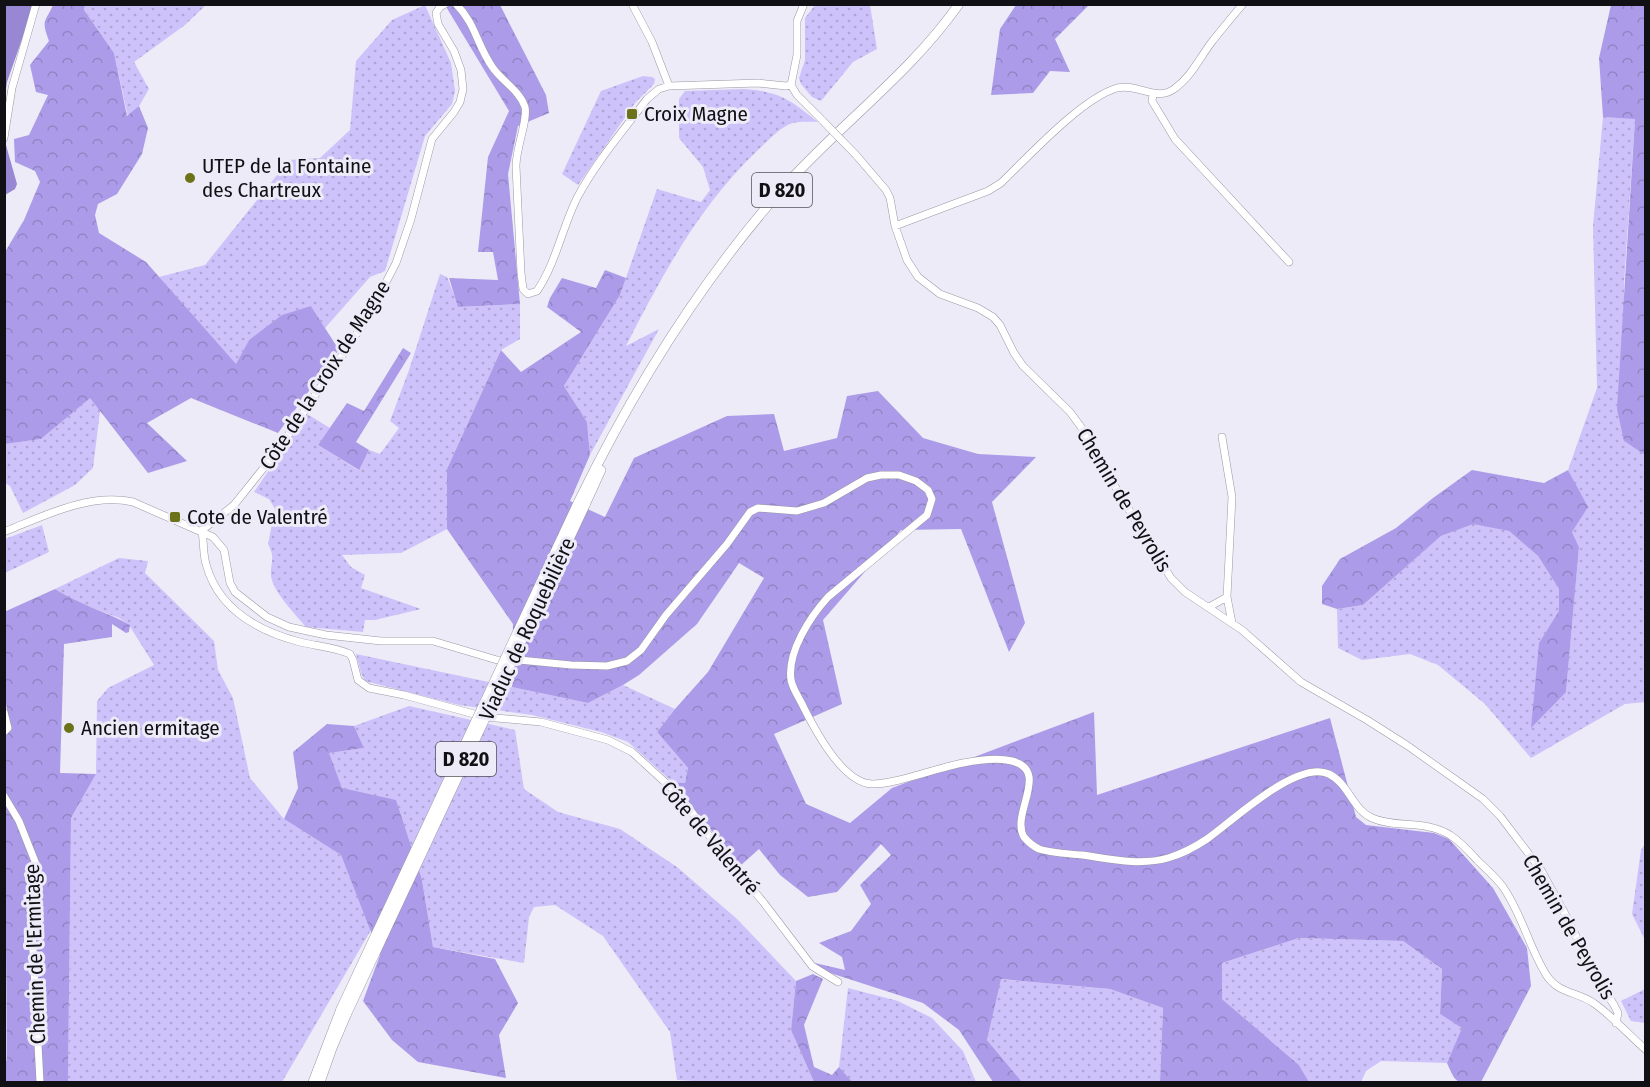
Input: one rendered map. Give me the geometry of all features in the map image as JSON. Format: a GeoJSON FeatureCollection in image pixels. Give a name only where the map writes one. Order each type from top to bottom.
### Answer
{"type":"FeatureCollection","features":[{"type":"Feature","properties":{"kind":"main road","name":"Viaduc de Roquebilière"},"geometry":{"type":"LineString","coordinates":[[344,1011],[581,504],[634,400],[686,313],[751,225],[821,148],[927,44],[959,4]]}},
{"type":"Feature","properties":{"kind":"main road","name":"D 820"},"geometry":{"type":"LineString","coordinates":[[313,1083],[344,1011]]}},
{"type":"Feature","properties":{"kind":"main road","name":"D 820"},"geometry":{"type":"LineString","coordinates":[[320,1083],[344,1011]]}},
{"type":"Feature","properties":{"kind":"street"},"geometry":{"type":"LineString","coordinates":[[5,137],[12,88],[36,4]]}},
{"type":"Feature","properties":{"kind":"street","name":"Côte de la Croix de Magne"},"geometry":{"type":"LineString","coordinates":[[202,532],[234,505],[278,450],[368,317],[396,263],[411,219],[432,139],[454,112],[460,102],[463,89],[461,70],[454,51],[438,24],[436,13],[445,4]]}},
{"type":"Feature","properties":{"kind":"street"},"geometry":{"type":"LineString","coordinates":[[456,4],[466,14],[476,30],[484,53],[493,69],[521,98],[525,108],[526,119],[516,153],[516,166],[521,273],[523,289],[528,294],[537,291],[543,282],[567,220],[590,176],[647,99],[659,89],[669,86],[758,83],[791,85],[797,55],[796,21],[804,4]]}},
{"type":"Feature","properties":{"kind":"street"},"geometry":{"type":"LineString","coordinates":[[632,4],[652,42],[669,86]]}},
{"type":"Feature","properties":{"kind":"street"},"geometry":{"type":"LineString","coordinates":[[895,226],[988,191],[1001,183],[1084,106],[1115,89],[1128,87],[1157,95],[1172,91],[1187,79],[1210,45],[1243,4]]}},
{"type":"Feature","properties":{"kind":"street","name":"Chemin de Peyrolis"},"geometry":{"type":"LineString","coordinates":[[791,85],[797,95],[856,155],[886,190],[890,198],[895,226],[908,260],[923,281],[940,294],[993,317],[1023,366],[1070,412],[1081,426],[1164,569],[1185,592],[1232,623],[1301,682],[1408,746],[1483,799],[1500,816],[1541,870],[1570,923],[1591,969],[1618,1013],[1616,1023]]}},
{"type":"Feature","properties":{"kind":"street"},"geometry":{"type":"LineString","coordinates":[[1153,94],[1152,101],[1175,139],[1289,262]]}},
{"type":"Feature","properties":{"kind":"street"},"geometry":{"type":"LineString","coordinates":[[1222,437],[1232,497],[1227,597],[1232,623]]}},
{"type":"Feature","properties":{"kind":"street"},"geometry":{"type":"LineString","coordinates":[[4,532],[88,502],[109,499],[133,502],[213,537],[224,550],[230,583],[235,592],[267,616],[289,627],[326,635],[381,641],[433,641],[497,660],[607,666],[627,661],[641,650],[666,615],[727,544],[750,512],[758,508],[797,511],[824,503],[867,478],[899,475],[916,481],[927,490],[932,499],[927,515],[828,597],[816,610],[804,630],[791,666],[792,683],[809,717],[839,765],[849,776],[869,784],[881,783],[978,760],[1013,761],[1023,766],[1030,776],[1030,788],[1021,822],[1023,835],[1033,846],[1054,852],[1131,862],[1152,861],[1188,850],[1288,781],[1308,773],[1328,773],[1343,785],[1363,812],[1373,819],[1425,825],[1441,830],[1462,844],[1502,885],[1522,921],[1547,976],[1563,991],[1593,1002],[1646,1050]]}},
{"type":"Feature","properties":{"kind":"street","name":"Côte de Valentré"},"geometry":{"type":"LineString","coordinates":[[202,532],[204,555],[211,577],[220,592],[242,618],[283,638],[350,654],[358,680],[369,688],[484,717],[541,722],[617,743],[632,752],[680,796],[812,966],[838,982]]}},
{"type":"Feature","properties":{"kind":"street"},"geometry":{"type":"LineString","coordinates":[[205,548],[213,537]]}},
{"type":"Feature","properties":{"kind":"street"},"geometry":{"type":"LineString","coordinates":[[1209,607],[1227,597]]}},
{"type":"Feature","properties":{"kind":"street"},"geometry":{"type":"LineString","coordinates":[[4,712],[8,728],[4,732]]}},
{"type":"Feature","properties":{"kind":"street","name":"Chemin de l'Ermitage"},"geometry":{"type":"LineString","coordinates":[[4,796],[19,821],[36,864],[32,931],[40,1083]]}},
{"type":"Feature","properties":{"kind":"shaded area"},"geometry":{"type":"Polygon","coordinates":[[[85,4],[206,5],[185,25],[134,62],[149,89],[139,106],[128,117],[114,53],[84,10],[85,4]]]}},
{"type":"Feature","properties":{"kind":"shaded area"},"geometry":{"type":"Polygon","coordinates":[[[5,5],[34,5],[7,82],[5,95],[5,5]]]}},
{"type":"Feature","properties":{"kind":"shaded area"},"geometry":{"type":"Polygon","coordinates":[[[425,5],[451,63],[455,91],[452,104],[425,136],[385,271],[370,277],[325,328],[311,306],[249,340],[236,365],[159,277],[205,265],[289,160],[320,158],[350,130],[356,61],[392,20],[425,5]]]}},
{"type":"Feature","properties":{"kind":"shaded area"},"geometry":{"type":"Polygon","coordinates":[[[815,5],[870,5],[877,49],[853,62],[821,101],[812,97],[799,78],[805,60],[805,18],[815,5]]]}},
{"type":"Feature","properties":{"kind":"shaded area"},"geometry":{"type":"Polygon","coordinates":[[[643,76],[655,79],[654,84],[635,103],[578,185],[562,174],[601,91],[643,76]]]}},
{"type":"Feature","properties":{"kind":"shaded area"},"geometry":{"type":"Polygon","coordinates":[[[744,89],[767,92],[784,98],[818,122],[793,123],[777,132],[737,171],[700,217],[668,267],[626,346],[659,329],[590,455],[587,422],[564,386],[620,295],[657,189],[701,202],[710,190],[703,167],[679,138],[679,99],[685,91],[744,89]]]}},
{"type":"Feature","properties":{"kind":"shaded area"},"geometry":{"type":"Polygon","coordinates":[[[1603,117],[1635,118],[1624,284],[1624,441],[1645,455],[1645,702],[1625,704],[1531,758],[1485,704],[1438,665],[1410,654],[1362,660],[1338,648],[1337,609],[1363,605],[1441,536],[1473,523],[1509,531],[1538,556],[1559,589],[1560,611],[1539,643],[1566,692],[1579,547],[1572,532],[1587,507],[1568,470],[1597,388],[1593,226],[1603,117]]]}},
{"type":"Feature","properties":{"kind":"shaded area"},"geometry":{"type":"Polygon","coordinates":[[[4,138],[17,184],[15,189],[5,195],[4,138]]]}},
{"type":"Feature","properties":{"kind":"shaded area"},"geometry":{"type":"Polygon","coordinates":[[[440,274],[447,277],[459,307],[520,304],[520,339],[501,350],[447,469],[447,529],[401,553],[342,555],[351,567],[365,575],[361,588],[421,609],[375,620],[365,620],[363,632],[306,627],[286,603],[273,582],[272,557],[268,544],[275,509],[269,499],[254,492],[307,414],[330,428],[318,445],[358,470],[369,450],[380,454],[399,428],[390,421],[440,274]]]}},
{"type":"Feature","properties":{"kind":"shaded area"},"geometry":{"type":"Polygon","coordinates":[[[90,397],[100,411],[93,468],[75,485],[23,513],[10,486],[5,483],[4,444],[41,439],[90,397]]]}},
{"type":"Feature","properties":{"kind":"shaded area"},"geometry":{"type":"Polygon","coordinates":[[[42,525],[49,552],[5,573],[5,539],[42,525]]]}},
{"type":"Feature","properties":{"kind":"shaded area"},"geometry":{"type":"Polygon","coordinates":[[[119,558],[148,561],[145,573],[214,641],[218,670],[233,698],[250,778],[284,819],[341,855],[371,930],[282,1082],[68,1082],[71,818],[96,774],[97,701],[108,688],[154,665],[129,625],[119,618],[70,599],[55,589],[119,558]]]}},
{"type":"Feature","properties":{"kind":"shaded area"},"geometry":{"type":"Polygon","coordinates":[[[356,654],[588,703],[623,685],[675,709],[657,732],[688,768],[685,783],[672,782],[628,742],[601,732],[532,715],[459,705],[365,681],[356,654]]]}},
{"type":"Feature","properties":{"kind":"shaded area"},"geometry":{"type":"Polygon","coordinates":[[[409,706],[515,730],[524,789],[558,812],[620,829],[677,867],[737,919],[796,981],[791,1030],[814,1082],[677,1080],[670,1032],[603,936],[555,905],[534,907],[529,917],[524,963],[433,947],[422,880],[342,788],[328,753],[364,748],[354,726],[409,706]]]}},
{"type":"Feature","properties":{"kind":"shaded area"},"geometry":{"type":"Polygon","coordinates":[[[4,837],[7,1060],[5,1065],[4,1065],[4,837]]]}},
{"type":"Feature","properties":{"kind":"shaded area"},"geometry":{"type":"Polygon","coordinates":[[[1645,844],[1645,940],[1632,914],[1641,850],[1645,844]]]}},
{"type":"Feature","properties":{"kind":"shaded area"},"geometry":{"type":"Polygon","coordinates":[[[1299,938],[1403,941],[1442,969],[1440,1014],[1463,1028],[1447,1063],[1381,1061],[1366,1071],[1361,1082],[1309,1082],[1299,1065],[1222,999],[1222,963],[1299,938]]]}},
{"type":"Feature","properties":{"kind":"shaded area"},"geometry":{"type":"Polygon","coordinates":[[[1000,979],[1110,989],[1163,1008],[1160,1081],[1164,1082],[1022,1082],[987,1040],[1000,979]]]}},
{"type":"Feature","properties":{"kind":"shaded area"},"geometry":{"type":"Polygon","coordinates":[[[848,988],[898,1001],[932,1018],[963,1051],[976,1082],[851,1082],[839,1067],[848,988]]]}},
{"type":"Feature","properties":{"kind":"shaded area"},"geometry":{"type":"Polygon","coordinates":[[[1645,989],[1645,1023],[1631,1021],[1621,1001],[1645,989]]]}},
{"type":"Feature","properties":{"kind":"green space"},"geometry":{"type":"Polygon","coordinates":[[[53,5],[85,5],[84,10],[114,53],[127,116],[139,106],[148,128],[142,154],[117,194],[98,204],[95,215],[99,233],[146,262],[236,364],[249,340],[282,315],[311,306],[339,350],[278,433],[191,398],[147,423],[187,461],[148,473],[90,398],[41,439],[5,444],[5,252],[24,220],[40,182],[35,171],[15,162],[14,139],[29,135],[48,95],[36,92],[30,65],[49,41],[45,25],[53,5]]]}},
{"type":"Feature","properties":{"kind":"green space"},"geometry":{"type":"Polygon","coordinates":[[[445,5],[500,5],[546,95],[549,113],[518,126],[508,174],[520,304],[458,307],[449,278],[498,280],[493,252],[478,252],[488,157],[509,111],[445,5]]]}},
{"type":"Feature","properties":{"kind":"green space"},"geometry":{"type":"Polygon","coordinates":[[[1016,5],[1089,5],[1055,39],[1070,72],[1050,71],[1033,93],[991,95],[1000,29],[1016,5]]]}},
{"type":"Feature","properties":{"kind":"green space"},"geometry":{"type":"Polygon","coordinates":[[[1611,5],[1645,5],[1645,455],[1624,441],[1617,409],[1635,119],[1603,117],[1599,58],[1611,5]]]}},
{"type":"Feature","properties":{"kind":"green space"},"geometry":{"type":"Polygon","coordinates":[[[605,270],[626,278],[620,295],[564,386],[587,422],[590,455],[570,501],[605,517],[634,458],[727,416],[774,414],[784,451],[837,438],[847,396],[878,391],[923,438],[978,454],[1036,457],[992,502],[1025,623],[1009,652],[961,529],[901,530],[823,620],[842,704],[774,734],[806,804],[850,823],[892,788],[1094,712],[1097,795],[1330,718],[1356,817],[1366,825],[1434,833],[1449,839],[1493,888],[1527,948],[1531,986],[1481,1082],[1462,1082],[1453,1076],[1447,1063],[1462,1028],[1440,1014],[1442,969],[1403,941],[1299,938],[1222,963],[1222,999],[1299,1065],[1309,1082],[1160,1081],[1163,1008],[1110,989],[1001,979],[987,1040],[1022,1082],[993,1082],[959,1030],[923,1003],[821,970],[815,963],[845,970],[842,957],[819,943],[851,931],[871,904],[860,885],[891,855],[881,844],[837,892],[808,897],[780,875],[759,849],[740,866],[672,782],[685,783],[688,768],[657,732],[708,672],[764,578],[739,563],[697,624],[639,675],[623,685],[588,703],[512,687],[513,624],[447,529],[447,469],[501,350],[521,372],[581,332],[547,307],[550,298],[562,278],[596,288],[605,270]]]}},
{"type":"Feature","properties":{"kind":"green space"},"geometry":{"type":"Polygon","coordinates":[[[403,348],[411,353],[356,442],[369,450],[359,470],[318,445],[347,403],[364,411],[403,348]]]}},
{"type":"Feature","properties":{"kind":"green space"},"geometry":{"type":"Polygon","coordinates":[[[1472,470],[1544,483],[1568,470],[1588,507],[1572,532],[1579,547],[1566,692],[1531,728],[1539,643],[1559,611],[1559,589],[1538,556],[1509,531],[1473,524],[1441,536],[1363,605],[1337,609],[1322,604],[1322,586],[1340,559],[1396,528],[1472,470]]]}},
{"type":"Feature","properties":{"kind":"green space"},"geometry":{"type":"Polygon","coordinates":[[[55,589],[130,625],[129,632],[126,633],[112,624],[112,637],[64,644],[60,773],[96,774],[71,818],[68,1082],[5,1082],[7,1059],[4,722],[9,719],[4,694],[4,612],[55,589]]]}},
{"type":"Feature","properties":{"kind":"green space"},"geometry":{"type":"Polygon","coordinates":[[[327,724],[354,726],[364,748],[329,753],[342,788],[396,800],[422,880],[433,947],[495,959],[518,1003],[499,1035],[506,1078],[418,1062],[392,1040],[363,1001],[380,955],[341,855],[284,819],[298,788],[293,752],[327,724]]]}},
{"type":"Feature","properties":{"kind":"green space"},"geometry":{"type":"Polygon","coordinates":[[[813,974],[823,979],[804,1025],[814,1067],[832,1075],[839,1067],[852,1082],[814,1082],[791,1030],[796,981],[813,974]]]}},
{"type":"Feature","properties":{"kind":"place","name":"Croix Magne"},"geometry":{"type":"Point","coordinates":[632,114]}},
{"type":"Feature","properties":{"kind":"place","name":"UTEP de la Fontaine des Chartreux"},"geometry":{"type":"Point","coordinates":[190,178]}},
{"type":"Feature","properties":{"kind":"place","name":"Cote de Valentré"},"geometry":{"type":"Point","coordinates":[175,517]}},
{"type":"Feature","properties":{"kind":"place","name":"Ancien ermitage"},"geometry":{"type":"Point","coordinates":[69,728]}}]}
